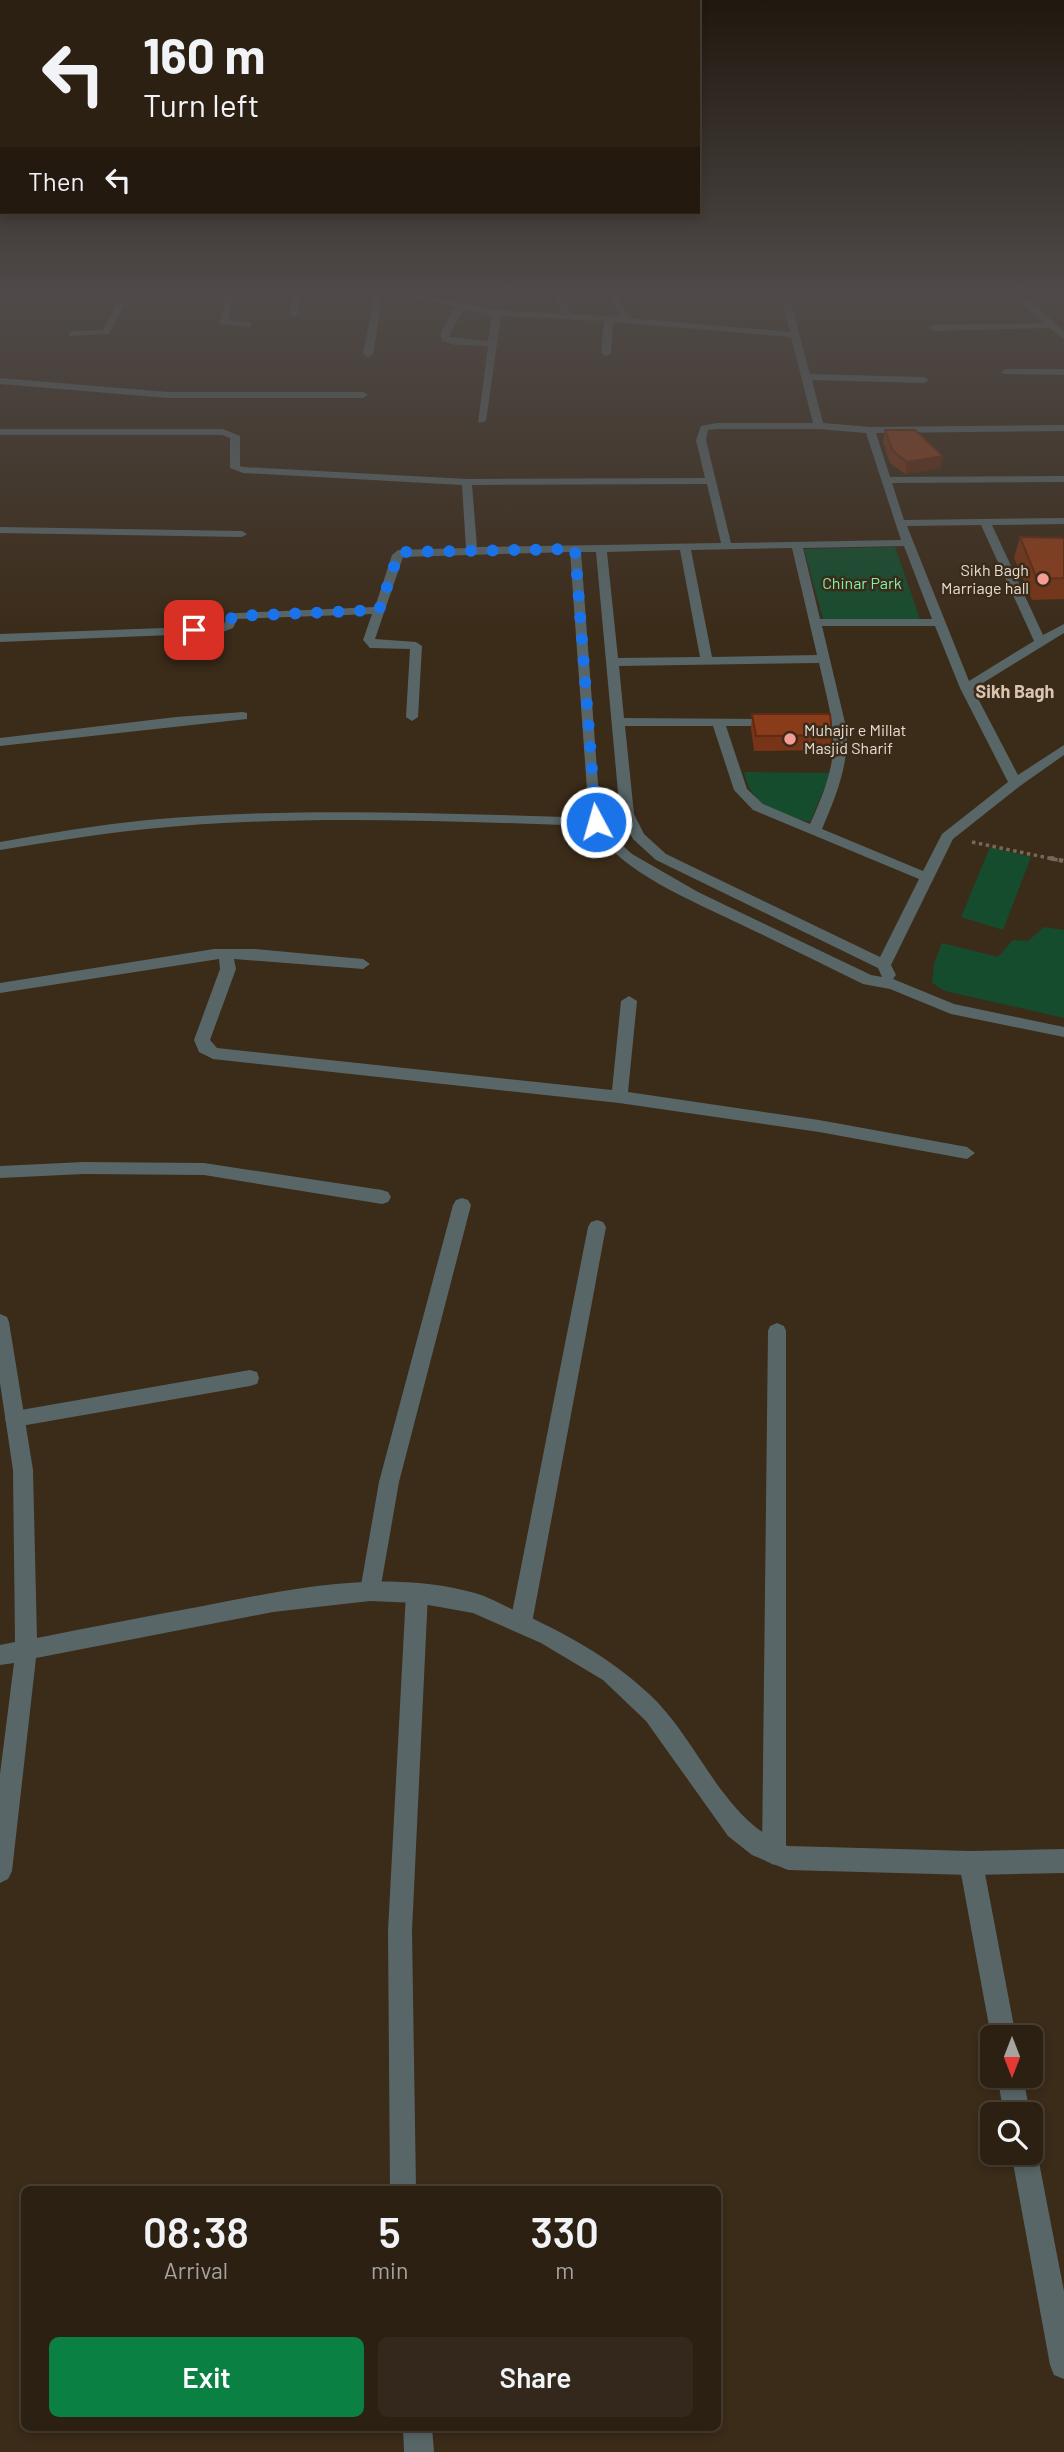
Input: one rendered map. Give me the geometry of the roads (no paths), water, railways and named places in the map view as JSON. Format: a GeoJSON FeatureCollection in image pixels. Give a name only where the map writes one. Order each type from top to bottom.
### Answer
{"type":"FeatureCollection","features":[{"type":"Feature","properties":{"kind":"street"},"geometry":{"type":"LineString","coordinates":[[481,421],[483,406]]}},
{"type":"Feature","properties":{"kind":"street"},"geometry":{"type":"LineString","coordinates":[[814,406],[819,426]]}},
{"type":"Feature","properties":{"kind":"street"},"geometry":{"type":"LineString","coordinates":[[727,547],[701,440],[704,428],[819,426],[872,434],[1064,437]]}},
{"type":"Feature","properties":{"kind":"street"},"geometry":{"type":"LineString","coordinates":[[872,434],[1064,428]]}},
{"type":"Feature","properties":{"kind":"street"},"geometry":{"type":"LineString","coordinates":[[0,432],[223,432],[235,436],[235,468],[243,470],[467,482],[710,481]]}},
{"type":"Feature","properties":{"kind":"street"},"geometry":{"type":"LineString","coordinates":[[872,434],[900,523],[966,688],[1014,783]]}},
{"type":"Feature","properties":{"kind":"street"},"geometry":{"type":"LineString","coordinates":[[885,480],[1064,480]]}},
{"type":"Feature","properties":{"kind":"street"},"geometry":{"type":"LineString","coordinates":[[467,482],[472,550]]}},
{"type":"Feature","properties":{"kind":"street"},"geometry":{"type":"LineString","coordinates":[[900,523],[1064,521]]}},
{"type":"Feature","properties":{"kind":"street"},"geometry":{"type":"LineString","coordinates":[[985,522],[1041,643]]}},
{"type":"Feature","properties":{"kind":"street"},"geometry":{"type":"LineString","coordinates":[[0,530],[242,534]]}},
{"type":"Feature","properties":{"kind":"street"},"geometry":{"type":"LineString","coordinates":[[412,717],[418,649],[410,645],[371,643],[398,555],[410,551],[909,543]]}},
{"type":"Feature","properties":{"kind":"street"},"geometry":{"type":"LineString","coordinates":[[797,545],[824,659],[832,722],[842,753],[839,774],[814,830]]}},
{"type":"Feature","properties":{"kind":"street"},"geometry":{"type":"LineString","coordinates":[[685,547],[707,660]]}},
{"type":"Feature","properties":{"kind":"street"},"geometry":{"type":"LineString","coordinates":[[575,549],[596,822],[606,838],[627,857],[693,895],[868,980],[892,984],[951,1009],[1064,1032]]}},
{"type":"Feature","properties":{"kind":"street"},"geometry":{"type":"LineString","coordinates":[[601,549],[627,814],[638,836],[661,857],[884,965],[892,984]]}},
{"type":"Feature","properties":{"kind":"street"},"geometry":{"type":"LineString","coordinates":[[0,638],[220,629],[229,626],[232,617],[237,616],[379,610]]}},
{"type":"Feature","properties":{"kind":"street"},"geometry":{"type":"LineString","coordinates":[[815,622],[941,622]]}},
{"type":"Feature","properties":{"kind":"street"},"geometry":{"type":"LineString","coordinates":[[966,688],[1064,628]]}},
{"type":"Feature","properties":{"kind":"street"},"geometry":{"type":"LineString","coordinates":[[613,662],[824,659]]}},
{"type":"Feature","properties":{"kind":"street"},"geometry":{"type":"LineString","coordinates":[[0,742],[151,723],[243,716]]}},
{"type":"Feature","properties":{"kind":"street"},"geometry":{"type":"LineString","coordinates":[[619,722],[785,722]]}},
{"type":"Feature","properties":{"kind":"street"},"geometry":{"type":"LineString","coordinates":[[718,722],[741,790],[758,807],[928,878]]}},
{"type":"Feature","properties":{"kind":"street"},"geometry":{"type":"LineString","coordinates":[[884,965],[947,836],[1014,783],[1064,749]]}},
{"type":"Feature","properties":{"kind":"street"},"geometry":{"type":"LineString","coordinates":[[0,846],[94,831],[194,821],[297,818],[596,822]]}},
{"type":"Feature","properties":{"kind":"street"},"geometry":{"type":"LineString","coordinates":[[0,988],[214,954],[255,954],[363,964]]}},
{"type":"Feature","properties":{"kind":"street"},"geometry":{"type":"LineString","coordinates":[[225,956],[229,961],[228,969],[202,1040],[205,1048],[213,1053],[619,1097],[819,1126],[967,1153]]}},
{"type":"Feature","properties":{"kind":"street"},"geometry":{"type":"LineString","coordinates":[[619,1097],[629,1001]]}},
{"type":"Feature","properties":{"kind":"street"},"geometry":{"type":"LineString","coordinates":[[0,1172],[83,1168],[204,1169],[382,1197]]}},
{"type":"Feature","properties":{"kind":"street"},"geometry":{"type":"LineString","coordinates":[[370,1591],[389,1482],[462,1205]]}},
{"type":"Feature","properties":{"kind":"street"},"geometry":{"type":"LineString","coordinates":[[521,1623],[597,1227]]}},
{"type":"Feature","properties":{"kind":"street"},"geometry":{"type":"LineString","coordinates":[[0,1325],[23,1471],[26,1649],[0,1871]]}},
{"type":"Feature","properties":{"kind":"street"},"geometry":{"type":"LineString","coordinates":[[774,1853],[777,1331]]}},
{"type":"Feature","properties":{"kind":"street"},"geometry":{"type":"LineString","coordinates":[[15,1419],[250,1378]]}},
{"type":"Feature","properties":{"kind":"street"},"geometry":{"type":"LineString","coordinates":[[0,1655],[273,1602],[370,1591],[417,1593],[475,1603],[549,1636],[611,1673],[654,1713],[736,1828],[760,1847],[788,1858],[971,1863],[1064,1861]]}},
{"type":"Feature","properties":{"kind":"street"},"geometry":{"type":"LineString","coordinates":[[403,2186],[400,1931],[417,1593]]}},
{"type":"Feature","properties":{"kind":"street"},"geometry":{"type":"LineString","coordinates":[[971,1863],[1001,2025]]}},
{"type":"Feature","properties":{"kind":"street"},"geometry":{"type":"LineString","coordinates":[[1026,2165],[1064,2365]]}},
{"type":"Feature","properties":{"kind":"street"},"geometry":{"type":"LineString","coordinates":[[417,2431],[419,2452]]}},
{"type":"Feature","properties":{"kind":"place","name":"Sikh Bagh Marriage hall"},"geometry":{"type":"Point","coordinates":[1043,579]}},
{"type":"Feature","properties":{"kind":"place","name":"Muhajir e Millat Masjid Sharif"},"geometry":{"type":"Point","coordinates":[790,739]}},
{"type":"Feature","properties":{"kind":"district","name":"Sikh Bagh"},"geometry":{"type":"Point","coordinates":[1015,692]}},
{"type":"Feature","properties":{"kind":"park label","name":"Chinar Park"},"geometry":{"type":"Point","coordinates":[862,583]}}]}
